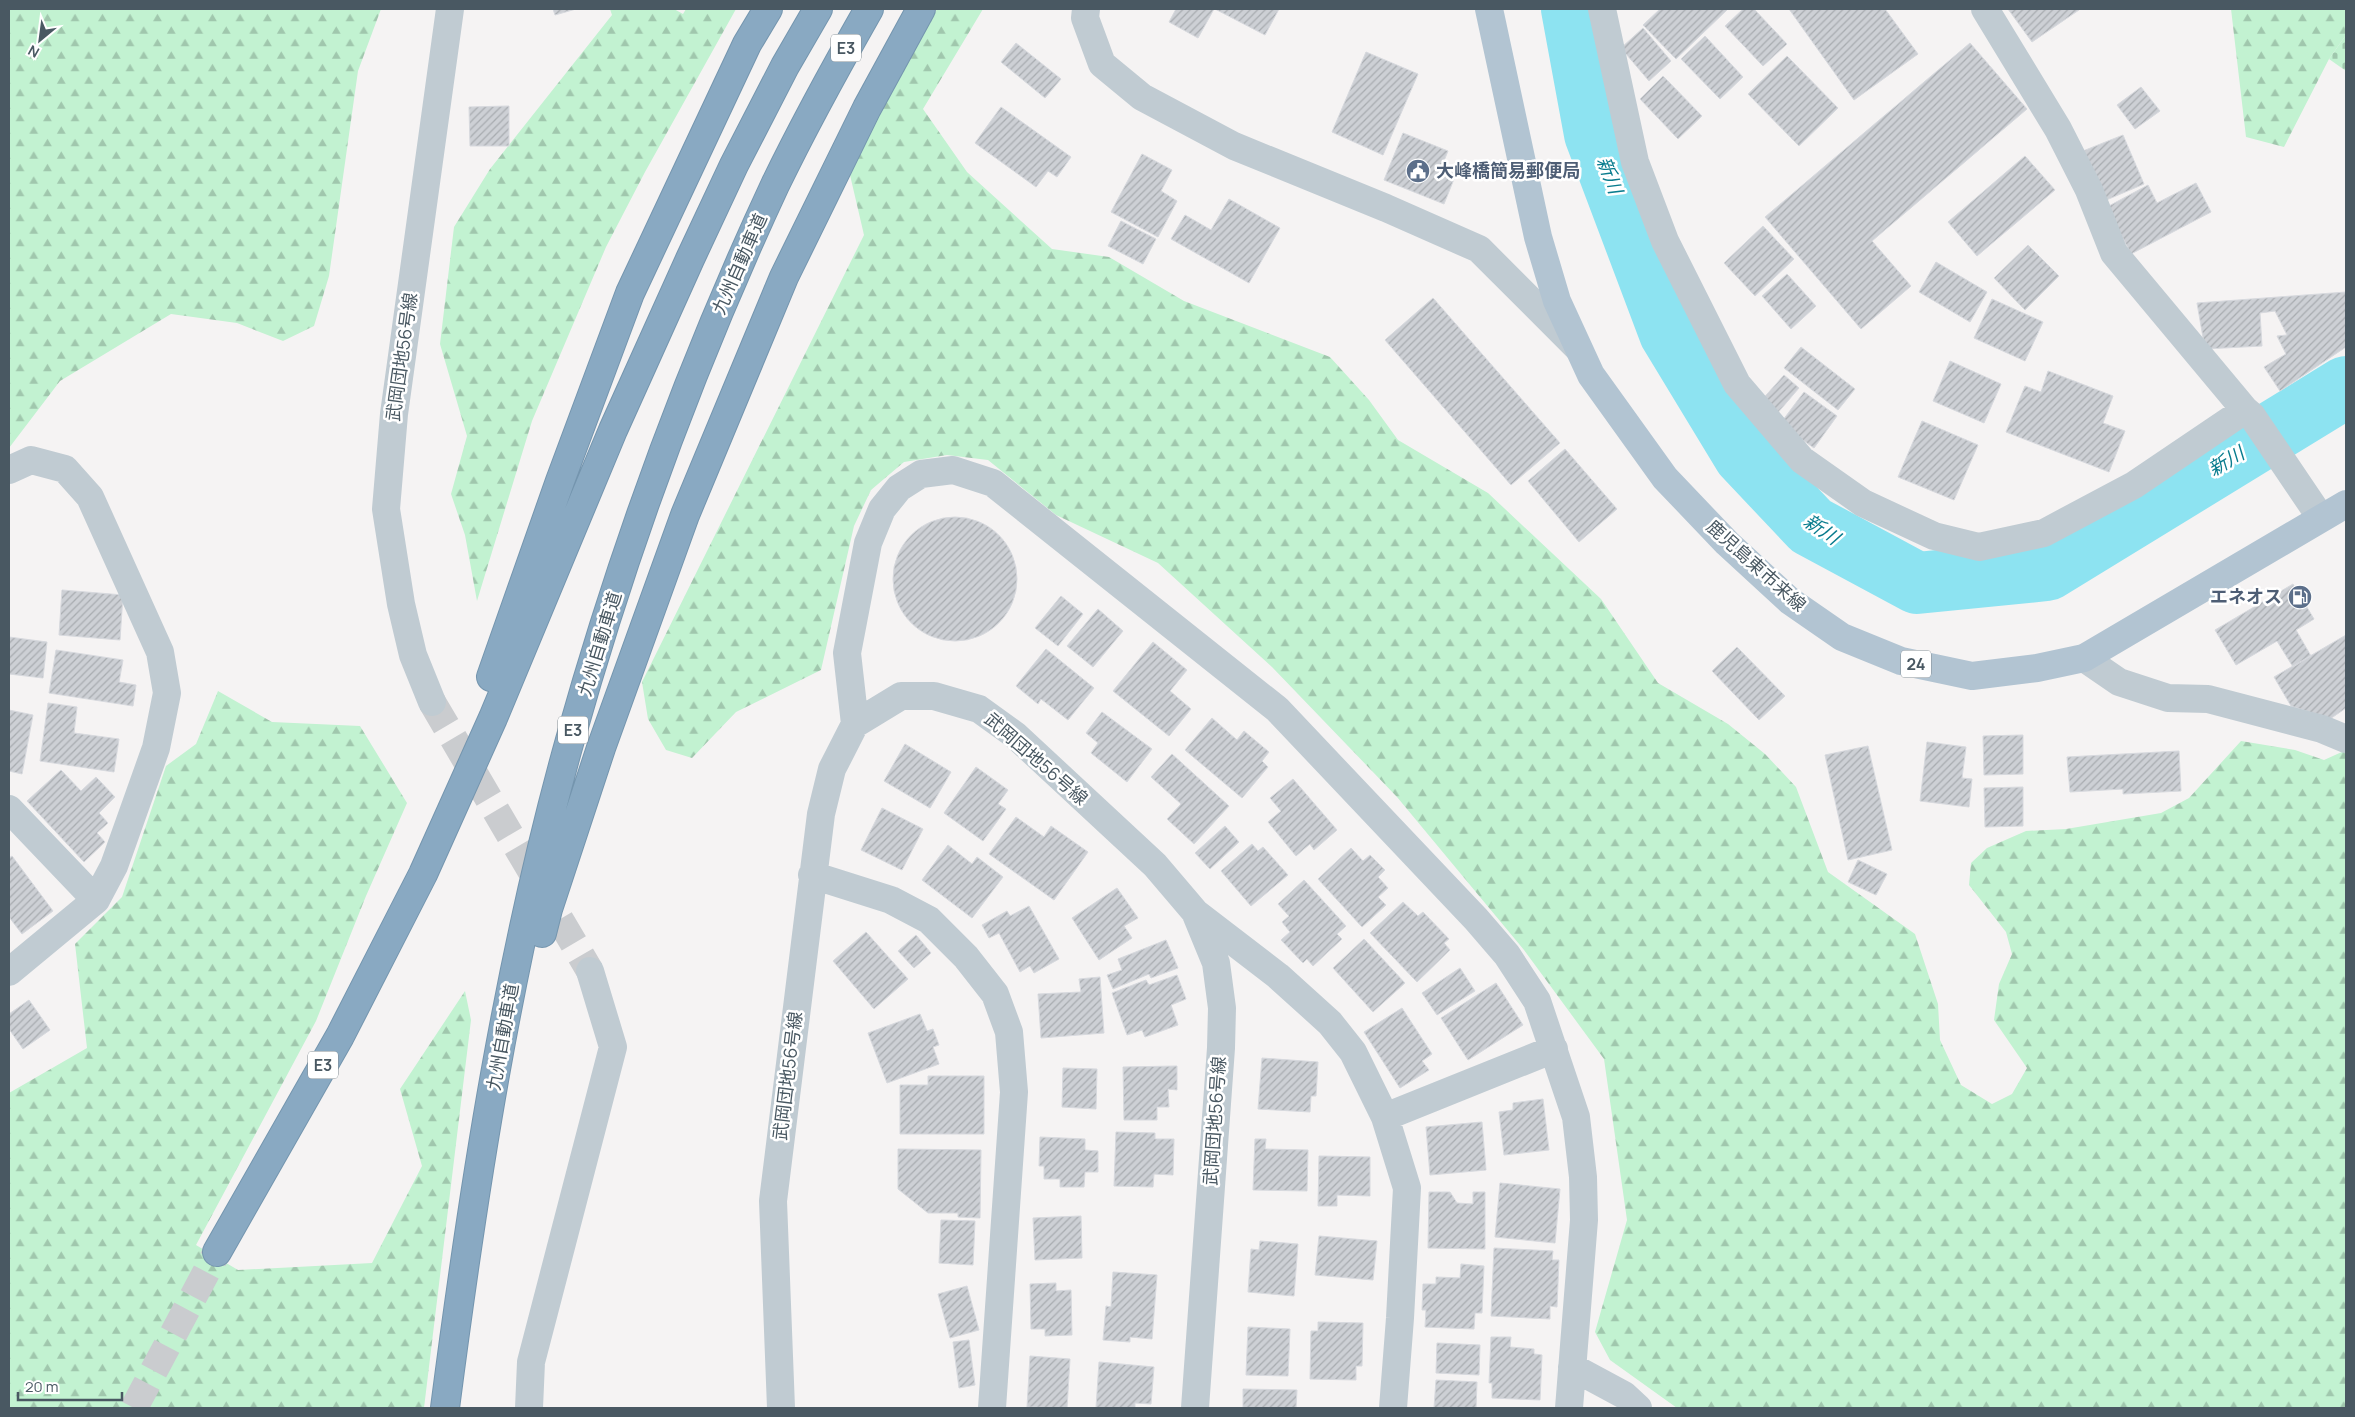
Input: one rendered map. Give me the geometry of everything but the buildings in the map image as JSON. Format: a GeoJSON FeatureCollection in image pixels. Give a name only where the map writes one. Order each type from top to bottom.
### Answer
{"type":"FeatureCollection","features":[{"type":"Feature","properties":{"kind":"highway"},"geometry":{"type":"LineString","coordinates":[[423,874],[560,481],[630,293],[747,44],[768,9]]}},
{"type":"Feature","properties":{"kind":"highway","name":"E3"},"geometry":{"type":"LineString","coordinates":[[217,1252],[340,1036],[423,874],[493,718],[612,430],[734,165],[785,66],[818,9]]}},
{"type":"Feature","properties":{"kind":"highway","name":"九州自動車道"},"geometry":{"type":"LineString","coordinates":[[445,1408],[464,1266],[514,973],[570,741],[609,614],[655,480],[734,276],[777,182],[824,88],[869,9]]}},
{"type":"Feature","properties":{"kind":"highway"},"geometry":{"type":"LineString","coordinates":[[464,1266],[548,909],[601,748],[684,515],[784,277],[867,108],[921,9]]}},
{"type":"Feature","properties":{"kind":"main road","name":"鹿児島東市来線"},"geometry":{"type":"LineString","coordinates":[[1489,9],[1538,237],[1557,301],[1590,375],[1665,478],[1727,543],[1790,601],[1842,637],[1901,661],[1972,676],[2037,668],[2084,658],[2346,504]]}},
{"type":"Feature","properties":{"kind":"street","name":"武岡団地56号線"},"geometry":{"type":"LineString","coordinates":[[432,702],[413,656],[401,604],[386,509],[394,414],[450,9]]}},
{"type":"Feature","properties":{"kind":"street"},"geometry":{"type":"LineString","coordinates":[[1086,9],[1085,18],[1102,64],[1142,97],[1234,146],[1386,208],[1479,249],[1577,347]]}},
{"type":"Feature","properties":{"kind":"street"},"geometry":{"type":"LineString","coordinates":[[1602,9],[1635,162],[1664,241],[1737,384],[1802,460],[1863,503],[1934,536],[1979,547],[2044,533],[2134,485],[2248,413]]}},
{"type":"Feature","properties":{"kind":"street"},"geometry":{"type":"LineString","coordinates":[[1985,9],[2058,129],[2089,190],[2114,253],[2248,413],[2321,518]]}},
{"type":"Feature","properties":{"kind":"street"},"geometry":{"type":"LineString","coordinates":[[9,470],[31,460],[65,469],[90,497],[160,652],[167,694],[156,748],[114,866],[96,900],[9,972]]}},
{"type":"Feature","properties":{"kind":"street"},"geometry":{"type":"LineString","coordinates":[[856,724],[847,653],[868,543],[882,509],[899,488],[921,474],[953,470],[993,483],[1284,716],[1463,905],[1507,955],[1537,1001],[1576,1117],[1584,1177],[1584,1220],[1569,1408]]}},
{"type":"Feature","properties":{"kind":"street"},"geometry":{"type":"LineString","coordinates":[[2084,658],[2119,682],[2168,698],[2208,699],[2313,727],[2346,739]]}},
{"type":"Feature","properties":{"kind":"street","name":"武岡団地56号線"},"geometry":{"type":"LineString","coordinates":[[781,1408],[773,1201],[821,814],[832,769],[856,724],[901,696],[934,696],[979,709],[1015,735],[1148,859],[1195,912],[1216,963],[1222,1008],[1195,1408]]}},
{"type":"Feature","properties":{"kind":"street"},"geometry":{"type":"LineString","coordinates":[[9,809],[96,900]]}},
{"type":"Feature","properties":{"kind":"street"},"geometry":{"type":"LineString","coordinates":[[812,875],[892,900],[929,920],[966,957],[995,994],[1009,1032],[1014,1092],[992,1408]]}},
{"type":"Feature","properties":{"kind":"street"},"geometry":{"type":"LineString","coordinates":[[1195,912],[1278,976],[1330,1023],[1353,1052],[1385,1117],[1407,1188],[1393,1408]]}},
{"type":"Feature","properties":{"kind":"street"},"geometry":{"type":"LineString","coordinates":[[529,1408],[531,1362],[614,1047],[590,970]]}},
{"type":"Feature","properties":{"kind":"street"},"geometry":{"type":"LineString","coordinates":[[1385,1117],[1554,1049]]}},
{"type":"Feature","properties":{"kind":"street"},"geometry":{"type":"LineString","coordinates":[[1572,1367],[1624,1395],[1638,1408]]}},
{"type":"Feature","properties":{"kind":"green space"},"geometry":{"type":"Polygon","coordinates":[[[9,9],[381,9],[358,71],[329,276],[314,326],[283,341],[237,323],[171,314],[60,381],[9,448],[9,9]]]}},
{"type":"Feature","properties":{"kind":"green space"},"geometry":{"type":"Polygon","coordinates":[[[610,9],[674,9],[683,14],[686,9],[736,9],[645,172],[606,247],[532,421],[477,601],[465,535],[451,494],[467,436],[440,344],[454,227],[490,169],[612,15],[610,9]]]}},
{"type":"Feature","properties":{"kind":"green space"},"geometry":{"type":"Polygon","coordinates":[[[937,9],[983,9],[923,109],[967,172],[1052,249],[1109,257],[1184,301],[1330,357],[1369,400],[1398,440],[1488,493],[1601,599],[1658,683],[1728,724],[1765,754],[1796,787],[1828,872],[1915,934],[1938,1004],[1940,1040],[1961,1085],[1992,1104],[2012,1094],[2027,1068],[1994,1020],[1999,984],[2012,954],[2006,932],[1969,885],[1971,863],[1987,848],[2026,831],[2066,829],[2161,813],[2189,798],[2241,741],[2295,750],[2324,760],[2344,751],[2346,752],[2346,1408],[1677,1408],[1610,1360],[1595,1332],[1627,1220],[1604,1059],[1524,950],[1397,797],[1272,667],[1158,563],[1056,515],[988,460],[947,455],[904,462],[871,490],[854,526],[821,670],[736,712],[692,758],[666,750],[648,719],[642,682],[864,235],[850,175],[894,83],[937,9]]]}},
{"type":"Feature","properties":{"kind":"green space"},"geometry":{"type":"Polygon","coordinates":[[[2231,9],[2346,9],[2346,35],[2329,59],[2284,147],[2246,137],[2231,9]]]}},
{"type":"Feature","properties":{"kind":"green space"},"geometry":{"type":"Polygon","coordinates":[[[2346,35],[2346,71],[2329,59],[2346,35]]]}},
{"type":"Feature","properties":{"kind":"green space"},"geometry":{"type":"Polygon","coordinates":[[[218,691],[272,722],[360,726],[407,803],[366,896],[316,1021],[196,1245],[238,1270],[372,1263],[422,1166],[400,1089],[465,991],[471,1020],[424,1408],[9,1408],[9,1093],[87,1048],[75,944],[122,897],[166,766],[196,744],[218,691]]]}},
{"type":"Feature","properties":{"kind":"waterway","name":"新川"},"geometry":{"type":"LineString","coordinates":[[1572,9],[1595,134],[1670,333],[1744,455],[1811,526],[1917,583],[2047,570],[2346,387]]}},
{"type":"Feature","properties":{"kind":"tunnel"},"geometry":{"type":"LineString","coordinates":[[432,702],[590,971]]}},
{"type":"Feature","properties":{"kind":"tunnel"},"geometry":{"type":"LineString","coordinates":[[134,1408],[217,1252]]}},
{"type":"Feature","properties":{"kind":"place","name":"大峰橋簡易郵便局"},"geometry":{"type":"Point","coordinates":[1418,171]}},
{"type":"Feature","properties":{"kind":"place","name":"エネオス"},"geometry":{"type":"Point","coordinates":[2300,597]}}]}
